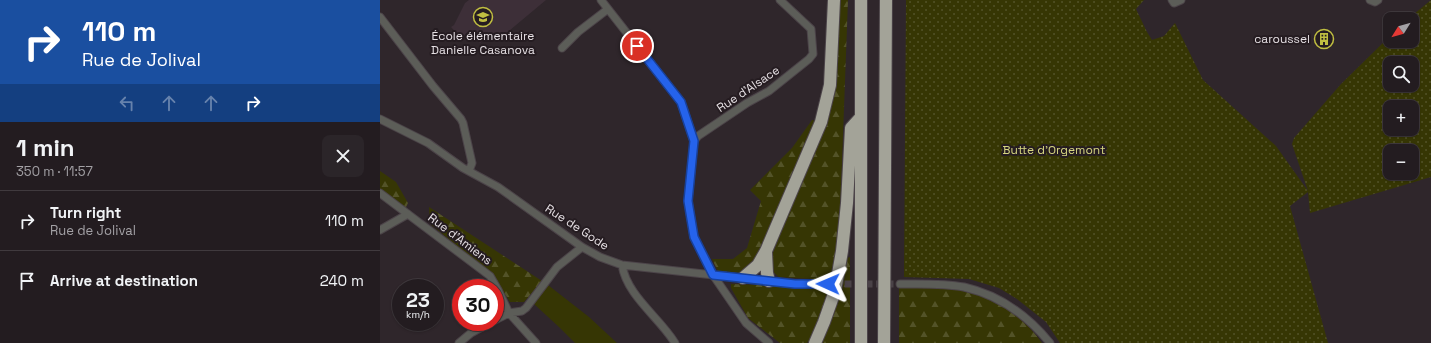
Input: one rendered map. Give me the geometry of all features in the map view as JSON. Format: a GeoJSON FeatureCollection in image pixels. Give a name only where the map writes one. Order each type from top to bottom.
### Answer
{"type":"FeatureCollection","features":[{"type":"Feature","properties":{"kind":"highway"},"geometry":{"type":"LineString","coordinates":[[743,278],[758,265],[766,251],[821,122],[830,85],[834,0]]}},
{"type":"Feature","properties":{"kind":"highway"},"geometry":{"type":"LineString","coordinates":[[861,0],[861,343]]}},
{"type":"Feature","properties":{"kind":"highway"},"geometry":{"type":"LineString","coordinates":[[884,343],[886,0]]}},
{"type":"Feature","properties":{"kind":"highway"},"geometry":{"type":"LineString","coordinates":[[815,343],[835,291],[845,224],[851,128],[861,117]]}},
{"type":"Feature","properties":{"kind":"highway"},"geometry":{"type":"LineString","coordinates":[[766,251],[767,273],[770,281]]}},
{"type":"Feature","properties":{"kind":"highway"},"geometry":{"type":"LineString","coordinates":[[884,321],[892,343]]}},
{"type":"Feature","properties":{"kind":"street"},"geometry":{"type":"LineString","coordinates":[[601,0],[681,102],[694,141],[688,201],[694,237],[713,275],[746,323],[769,343]]}},
{"type":"Feature","properties":{"kind":"street","name":"Rue d'Alsace"},"geometry":{"type":"LineString","coordinates":[[694,141],[698,136],[747,103],[769,91],[810,59],[813,54],[811,29],[780,0]]}},
{"type":"Feature","properties":{"kind":"street"},"geometry":{"type":"LineString","coordinates":[[1172,0],[1174,3],[1180,0]]}},
{"type":"Feature","properties":{"kind":"street"},"geometry":{"type":"LineString","coordinates":[[562,48],[578,32],[608,9]]}},
{"type":"Feature","properties":{"kind":"street"},"geometry":{"type":"LineString","coordinates":[[380,17],[433,86],[461,119],[472,163],[467,170]]}},
{"type":"Feature","properties":{"kind":"street","name":"Rue de Gode"},"geometry":{"type":"LineString","coordinates":[[380,119],[428,143],[467,170],[498,187],[600,257],[622,265],[795,284],[828,284]]}},
{"type":"Feature","properties":{"kind":"street","name":"Rue d'Amiens"},"geometry":{"type":"LineString","coordinates":[[380,193],[490,276],[509,313],[536,343]]}},
{"type":"Feature","properties":{"kind":"street"},"geometry":{"type":"LineString","coordinates":[[380,230],[408,214]]}},
{"type":"Feature","properties":{"kind":"street"},"geometry":{"type":"LineString","coordinates":[[504,316],[509,313],[522,311],[530,304],[557,267],[582,246]]}},
{"type":"Feature","properties":{"kind":"street"},"geometry":{"type":"LineString","coordinates":[[622,265],[630,287],[667,330],[676,343]]}},
{"type":"Feature","properties":{"kind":"street"},"geometry":{"type":"LineString","coordinates":[[900,284],[927,284],[964,287],[997,299],[1024,317],[1039,330],[1050,343]]}},
{"type":"Feature","properties":{"kind":"street"},"geometry":{"type":"LineString","coordinates":[[459,343],[476,331]]}},
{"type":"Feature","properties":{"kind":"shaded area"},"geometry":{"type":"Polygon","coordinates":[[[469,0],[546,0],[498,40],[491,32],[488,35],[489,36],[480,43],[469,31],[461,38],[451,27],[454,25],[465,3],[469,0]]]}},
{"type":"Feature","properties":{"kind":"green space"},"geometry":{"type":"Polygon","coordinates":[[[839,0],[848,0],[840,216],[838,241],[831,280],[779,277],[772,271],[772,255],[825,123],[839,0]]]}},
{"type":"Feature","properties":{"kind":"green space","name":"Butte d'Orgemont"},"geometry":{"type":"Polygon","coordinates":[[[906,0],[1144,0],[1136,9],[1152,40],[1164,36],[1175,23],[1203,80],[1276,146],[1308,191],[1292,144],[1294,138],[1341,84],[1383,43],[1383,48],[1419,48],[1419,12],[1416,12],[1431,0],[1431,177],[1310,213],[1308,192],[1290,206],[1328,343],[1060,343],[1046,322],[1017,299],[999,288],[969,279],[904,277],[906,0]]]}},
{"type":"Feature","properties":{"kind":"green space"},"geometry":{"type":"Polygon","coordinates":[[[812,120],[817,121],[756,261],[743,273],[718,271],[712,259],[733,259],[747,248],[761,201],[750,190],[792,148],[812,120]]]}},
{"type":"Feature","properties":{"kind":"green space"},"geometry":{"type":"Polygon","coordinates":[[[380,171],[396,182],[408,203],[405,209],[380,191],[380,171]]]}},
{"type":"Feature","properties":{"kind":"green space"},"geometry":{"type":"Polygon","coordinates":[[[429,207],[542,281],[524,302],[510,302],[504,293],[504,279],[495,279],[492,274],[430,224],[429,207]]]}},
{"type":"Feature","properties":{"kind":"green space"},"geometry":{"type":"Polygon","coordinates":[[[850,257],[850,343],[821,343],[831,323],[847,258],[850,257]]]}},
{"type":"Feature","properties":{"kind":"green space"},"geometry":{"type":"Polygon","coordinates":[[[731,284],[830,288],[814,333],[807,343],[780,343],[748,318],[731,288],[731,284]]]}},
{"type":"Feature","properties":{"kind":"green space"},"geometry":{"type":"Polygon","coordinates":[[[548,285],[589,317],[617,343],[575,343],[534,304],[548,285]]]}},
{"type":"Feature","properties":{"kind":"green space"},"geometry":{"type":"Polygon","coordinates":[[[899,288],[949,288],[963,290],[989,299],[1013,313],[1024,322],[1042,343],[899,343],[899,288]]]}},
{"type":"Feature","properties":{"kind":"tunnel"},"geometry":{"type":"LineString","coordinates":[[834,284],[900,284]]}},
{"type":"Feature","properties":{"kind":"place","name":"École élémentaire Danielle Casanova"},"geometry":{"type":"Point","coordinates":[483,17]}},
{"type":"Feature","properties":{"kind":"place","name":"caroussel"},"geometry":{"type":"Point","coordinates":[1324,39]}},
{"type":"Feature","properties":{"kind":"route"},"geometry":{"type":"LineString","coordinates":[[637,46],[681,102],[694,141],[688,201],[694,237],[713,275],[795,284],[828,284]]}}]}
